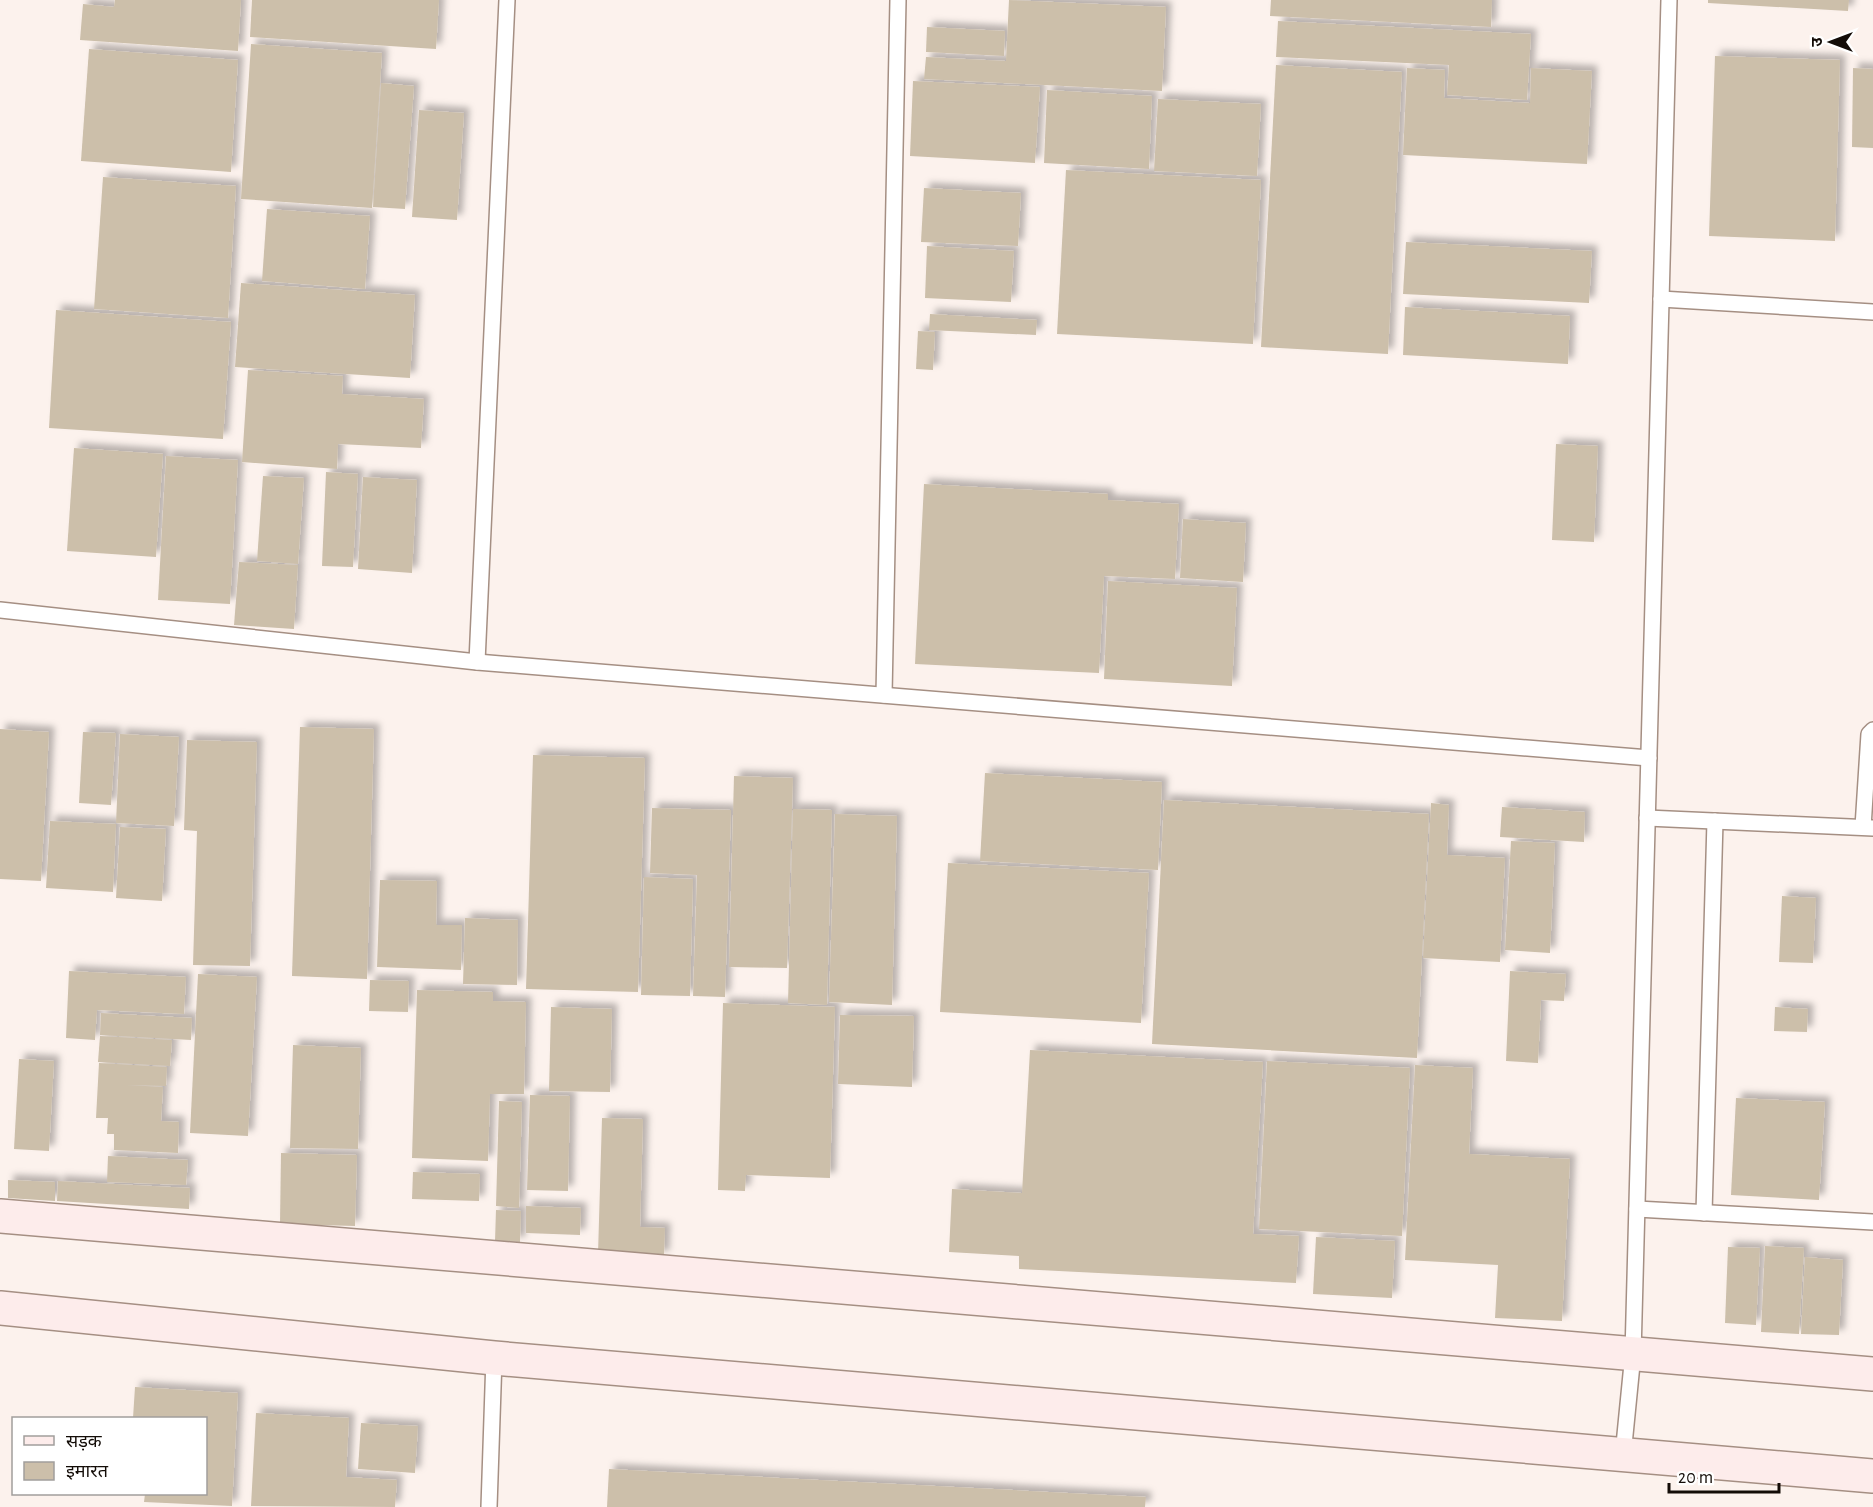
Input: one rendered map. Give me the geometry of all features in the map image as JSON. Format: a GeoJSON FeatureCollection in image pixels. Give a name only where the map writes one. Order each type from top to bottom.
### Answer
{"type":"FeatureCollection","features":[{"type":"Feature","properties":{"kind":"street"},"geometry":{"type":"LineString","coordinates":[[0,1216],[1873,1374]]}},
{"type":"Feature","properties":{"kind":"street"},"geometry":{"type":"LineString","coordinates":[[0,1308],[494,1358],[1873,1476]]}},
{"type":"Feature","properties":{"kind":"lane"},"geometry":{"type":"LineString","coordinates":[[477,662],[507,0]]}},
{"type":"Feature","properties":{"kind":"lane"},"geometry":{"type":"LineString","coordinates":[[884,695],[898,0]]}},
{"type":"Feature","properties":{"kind":"lane"},"geometry":{"type":"LineString","coordinates":[[1623,1455],[1633,1354],[1669,0]]}},
{"type":"Feature","properties":{"kind":"lane"},"geometry":{"type":"LineString","coordinates":[[1661,299],[1873,312]]}},
{"type":"Feature","properties":{"kind":"lane"},"geometry":{"type":"LineString","coordinates":[[0,610],[477,662],[1649,758]]}},
{"type":"Feature","properties":{"kind":"lane"},"geometry":{"type":"LineString","coordinates":[[1647,818],[1868,827],[1869,734],[1873,730]]}},
{"type":"Feature","properties":{"kind":"lane"},"geometry":{"type":"LineString","coordinates":[[1704,1213],[1715,821]]}},
{"type":"Feature","properties":{"kind":"lane"},"geometry":{"type":"LineString","coordinates":[[1637,1209],[1873,1222]]}},
{"type":"Feature","properties":{"kind":"lane"},"geometry":{"type":"LineString","coordinates":[[489,1507],[494,1358]]}},
{"type":"Feature","properties":{"kind":"building"},"geometry":{"type":"Polygon","coordinates":[[[115,0],[241,0],[238,51],[80,40],[83,4],[114,7],[115,0]]]}},
{"type":"Feature","properties":{"kind":"building"},"geometry":{"type":"Polygon","coordinates":[[[252,0],[439,0],[436,49],[250,37],[252,0]]]}},
{"type":"Feature","properties":{"kind":"building"},"geometry":{"type":"Polygon","coordinates":[[[1009,0],[1166,7],[1162,91],[924,79],[926,57],[1006,61],[1009,0]]]}},
{"type":"Feature","properties":{"kind":"building"},"geometry":{"type":"Polygon","coordinates":[[[1271,0],[1492,0],[1491,27],[1270,16],[1271,0]]]}},
{"type":"Feature","properties":{"kind":"building"},"geometry":{"type":"Polygon","coordinates":[[[1708,0],[1849,0],[1848,11],[1708,3],[1708,0]]]}},
{"type":"Feature","properties":{"kind":"building"},"geometry":{"type":"Polygon","coordinates":[[[1278,21],[1531,34],[1527,100],[1447,95],[1449,65],[1276,57],[1278,21]]]}},
{"type":"Feature","properties":{"kind":"building"},"geometry":{"type":"Polygon","coordinates":[[[927,27],[1005,31],[1004,56],[926,52],[927,27]]]}},
{"type":"Feature","properties":{"kind":"building"},"geometry":{"type":"Polygon","coordinates":[[[251,44],[382,53],[372,208],[241,199],[251,44]]]}},
{"type":"Feature","properties":{"kind":"building"},"geometry":{"type":"Polygon","coordinates":[[[89,49],[238,60],[231,172],[81,161],[89,49]]]}},
{"type":"Feature","properties":{"kind":"building"},"geometry":{"type":"Polygon","coordinates":[[[1715,56],[1840,60],[1835,241],[1709,236],[1715,56]]]}},
{"type":"Feature","properties":{"kind":"building"},"geometry":{"type":"Polygon","coordinates":[[[1276,65],[1402,72],[1388,354],[1261,347],[1276,65]]]}},
{"type":"Feature","properties":{"kind":"building"},"geometry":{"type":"Polygon","coordinates":[[[1407,68],[1445,70],[1444,98],[1530,103],[1531,68],[1592,71],[1587,164],[1403,155],[1407,68]]]}},
{"type":"Feature","properties":{"kind":"building"},"geometry":{"type":"Polygon","coordinates":[[[1853,68],[1873,69],[1873,148],[1852,147],[1853,68]]]}},
{"type":"Feature","properties":{"kind":"building"},"geometry":{"type":"Polygon","coordinates":[[[913,81],[1040,87],[1035,163],[910,156],[913,81]]]}},
{"type":"Feature","properties":{"kind":"building"},"geometry":{"type":"Polygon","coordinates":[[[381,83],[414,86],[405,209],[373,207],[381,83]]]}},
{"type":"Feature","properties":{"kind":"building"},"geometry":{"type":"Polygon","coordinates":[[[1047,90],[1152,96],[1149,169],[1044,163],[1047,90]]]}},
{"type":"Feature","properties":{"kind":"building"},"geometry":{"type":"Polygon","coordinates":[[[1158,99],[1261,104],[1257,176],[1154,171],[1158,99]]]}},
{"type":"Feature","properties":{"kind":"building"},"geometry":{"type":"Polygon","coordinates":[[[419,110],[464,113],[457,220],[412,217],[419,110]]]}},
{"type":"Feature","properties":{"kind":"building"},"geometry":{"type":"Polygon","coordinates":[[[1066,170],[1261,180],[1253,344],[1057,334],[1066,170]]]}},
{"type":"Feature","properties":{"kind":"building"},"geometry":{"type":"Polygon","coordinates":[[[103,177],[236,186],[228,318],[94,309],[103,177]]]}},
{"type":"Feature","properties":{"kind":"building"},"geometry":{"type":"Polygon","coordinates":[[[924,188],[1021,193],[1018,246],[921,242],[924,188]]]}},
{"type":"Feature","properties":{"kind":"building"},"geometry":{"type":"Polygon","coordinates":[[[267,209],[370,216],[365,289],[262,281],[267,209]]]}},
{"type":"Feature","properties":{"kind":"building"},"geometry":{"type":"Polygon","coordinates":[[[1406,242],[1592,251],[1589,303],[1403,294],[1406,242]]]}},
{"type":"Feature","properties":{"kind":"building"},"geometry":{"type":"Polygon","coordinates":[[[927,246],[1014,251],[1011,302],[925,298],[927,246]]]}},
{"type":"Feature","properties":{"kind":"building"},"geometry":{"type":"Polygon","coordinates":[[[241,283],[415,295],[410,378],[235,367],[241,283]]]}},
{"type":"Feature","properties":{"kind":"building"},"geometry":{"type":"Polygon","coordinates":[[[1405,307],[1570,316],[1568,364],[1403,355],[1405,307]]]}},
{"type":"Feature","properties":{"kind":"building"},"geometry":{"type":"Polygon","coordinates":[[[56,310],[231,322],[223,439],[49,428],[56,310]]]}},
{"type":"Feature","properties":{"kind":"building"},"geometry":{"type":"Polygon","coordinates":[[[930,314],[1037,320],[1036,335],[929,330],[930,314]]]}},
{"type":"Feature","properties":{"kind":"building"},"geometry":{"type":"Polygon","coordinates":[[[918,331],[935,332],[933,370],[916,369],[918,331]]]}},
{"type":"Feature","properties":{"kind":"building"},"geometry":{"type":"Polygon","coordinates":[[[248,370],[343,376],[342,394],[424,399],[421,448],[338,444],[337,469],[242,462],[248,370]]]}},
{"type":"Feature","properties":{"kind":"building"},"geometry":{"type":"Polygon","coordinates":[[[1556,444],[1598,446],[1594,542],[1552,540],[1556,444]]]}},
{"type":"Feature","properties":{"kind":"building"},"geometry":{"type":"Polygon","coordinates":[[[74,448],[163,454],[156,557],[67,551],[74,448]]]}},
{"type":"Feature","properties":{"kind":"building"},"geometry":{"type":"Polygon","coordinates":[[[166,456],[238,460],[230,604],[158,600],[166,456]]]}},
{"type":"Feature","properties":{"kind":"building"},"geometry":{"type":"Polygon","coordinates":[[[326,472],[358,474],[353,567],[322,566],[326,472]]]}},
{"type":"Feature","properties":{"kind":"building"},"geometry":{"type":"Polygon","coordinates":[[[263,476],[304,478],[298,564],[257,561],[263,476]]]}},
{"type":"Feature","properties":{"kind":"building"},"geometry":{"type":"Polygon","coordinates":[[[363,477],[417,480],[412,573],[358,569],[363,477]]]}},
{"type":"Feature","properties":{"kind":"building"},"geometry":{"type":"Polygon","coordinates":[[[924,484],[1108,494],[1108,500],[1179,504],[1175,579],[1104,576],[1099,673],[915,664],[924,484]]]}},
{"type":"Feature","properties":{"kind":"building"},"geometry":{"type":"Polygon","coordinates":[[[1183,519],[1246,523],[1243,582],[1180,578],[1183,519]]]}},
{"type":"Feature","properties":{"kind":"building"},"geometry":{"type":"Polygon","coordinates":[[[239,562],[298,565],[294,629],[234,625],[239,562]]]}},
{"type":"Feature","properties":{"kind":"building"},"geometry":{"type":"Polygon","coordinates":[[[1108,581],[1237,588],[1232,686],[1104,679],[1108,581]]]}},
{"type":"Feature","properties":{"kind":"building"},"geometry":{"type":"Polygon","coordinates":[[[300,727],[374,729],[367,979],[292,976],[300,727]]]}},
{"type":"Feature","properties":{"kind":"building"},"geometry":{"type":"Polygon","coordinates":[[[0,729],[49,732],[41,881],[0,879],[0,729]]]}},
{"type":"Feature","properties":{"kind":"building"},"geometry":{"type":"Polygon","coordinates":[[[83,732],[116,733],[111,805],[79,803],[83,732]]]}},
{"type":"Feature","properties":{"kind":"building"},"geometry":{"type":"Polygon","coordinates":[[[120,734],[179,737],[174,826],[116,823],[120,734]]]}},
{"type":"Feature","properties":{"kind":"building"},"geometry":{"type":"Polygon","coordinates":[[[187,740],[257,742],[250,966],[193,965],[197,831],[184,830],[187,740]]]}},
{"type":"Feature","properties":{"kind":"building"},"geometry":{"type":"Polygon","coordinates":[[[533,755],[645,758],[638,992],[526,989],[533,755]]]}},
{"type":"Feature","properties":{"kind":"building"},"geometry":{"type":"Polygon","coordinates":[[[985,773],[1162,782],[1158,870],[980,861],[985,773]]]}},
{"type":"Feature","properties":{"kind":"building"},"geometry":{"type":"Polygon","coordinates":[[[734,776],[793,778],[787,968],[729,967],[734,776]]]}},
{"type":"Feature","properties":{"kind":"building"},"geometry":{"type":"Polygon","coordinates":[[[1164,800],[1429,814],[1417,1058],[1152,1044],[1164,800]]]}},
{"type":"Feature","properties":{"kind":"building"},"geometry":{"type":"Polygon","coordinates":[[[1431,803],[1449,805],[1447,855],[1505,858],[1500,962],[1423,958],[1431,803]]]}},
{"type":"Feature","properties":{"kind":"building"},"geometry":{"type":"Polygon","coordinates":[[[1502,807],[1585,812],[1584,842],[1500,837],[1502,807]]]}},
{"type":"Feature","properties":{"kind":"building"},"geometry":{"type":"Polygon","coordinates":[[[652,808],[731,810],[725,997],[693,996],[697,875],[650,873],[652,808]]]}},
{"type":"Feature","properties":{"kind":"building"},"geometry":{"type":"Polygon","coordinates":[[[793,809],[832,810],[827,1005],[788,1003],[793,809]]]}},
{"type":"Feature","properties":{"kind":"building"},"geometry":{"type":"Polygon","coordinates":[[[835,814],[897,816],[892,1005],[829,1002],[835,814]]]}},
{"type":"Feature","properties":{"kind":"building"},"geometry":{"type":"Polygon","coordinates":[[[50,821],[116,824],[113,892],[46,888],[50,821]]]}},
{"type":"Feature","properties":{"kind":"building"},"geometry":{"type":"Polygon","coordinates":[[[120,827],[166,829],[162,901],[116,898],[120,827]]]}},
{"type":"Feature","properties":{"kind":"building"},"geometry":{"type":"Polygon","coordinates":[[[1511,841],[1555,843],[1550,953],[1505,950],[1511,841]]]}},
{"type":"Feature","properties":{"kind":"building"},"geometry":{"type":"Polygon","coordinates":[[[948,863],[1149,873],[1141,1023],[940,1012],[948,863]]]}},
{"type":"Feature","properties":{"kind":"building"},"geometry":{"type":"Polygon","coordinates":[[[644,877],[693,879],[690,996],[641,995],[644,877]]]}},
{"type":"Feature","properties":{"kind":"building"},"geometry":{"type":"Polygon","coordinates":[[[380,880],[437,881],[436,925],[462,925],[461,970],[377,967],[380,880]]]}},
{"type":"Feature","properties":{"kind":"building"},"geometry":{"type":"Polygon","coordinates":[[[1782,896],[1816,898],[1813,963],[1779,962],[1782,896]]]}},
{"type":"Feature","properties":{"kind":"building"},"geometry":{"type":"Polygon","coordinates":[[[465,918],[518,920],[517,985],[463,984],[465,918]]]}},
{"type":"Feature","properties":{"kind":"building"},"geometry":{"type":"Polygon","coordinates":[[[69,971],[186,977],[184,1014],[97,1010],[95,1040],[66,1038],[69,971]]]}},
{"type":"Feature","properties":{"kind":"building"},"geometry":{"type":"Polygon","coordinates":[[[1510,971],[1566,974],[1564,1001],[1541,1000],[1538,1063],[1506,1061],[1510,971]]]}},
{"type":"Feature","properties":{"kind":"building"},"geometry":{"type":"Polygon","coordinates":[[[198,974],[257,977],[248,1136],[190,1133],[198,974]]]}},
{"type":"Feature","properties":{"kind":"building"},"geometry":{"type":"Polygon","coordinates":[[[370,980],[409,981],[408,1012],[369,1011],[370,980]]]}},
{"type":"Feature","properties":{"kind":"building"},"geometry":{"type":"Polygon","coordinates":[[[417,990],[493,992],[493,1001],[526,1002],[524,1094],[490,1094],[488,1161],[412,1158],[417,990]]]}},
{"type":"Feature","properties":{"kind":"building"},"geometry":{"type":"Polygon","coordinates":[[[723,1003],[835,1007],[830,1178],[746,1175],[745,1191],[718,1190],[723,1003]]]}},
{"type":"Feature","properties":{"kind":"building"},"geometry":{"type":"Polygon","coordinates":[[[551,1007],[612,1009],[610,1092],[549,1091],[551,1007]]]}},
{"type":"Feature","properties":{"kind":"building"},"geometry":{"type":"Polygon","coordinates":[[[1775,1007],[1808,1009],[1807,1032],[1774,1031],[1775,1007]]]}},
{"type":"Feature","properties":{"kind":"building"},"geometry":{"type":"Polygon","coordinates":[[[101,1013],[192,1018],[191,1040],[100,1035],[101,1013]]]}},
{"type":"Feature","properties":{"kind":"building"},"geometry":{"type":"Polygon","coordinates":[[[840,1015],[914,1016],[912,1087],[838,1084],[840,1015]]]}},
{"type":"Feature","properties":{"kind":"building"},"geometry":{"type":"Polygon","coordinates":[[[100,1036],[172,1040],[170,1066],[98,1062],[100,1036]]]}},
{"type":"Feature","properties":{"kind":"building"},"geometry":{"type":"Polygon","coordinates":[[[293,1045],[361,1048],[358,1149],[290,1148],[293,1045]]]}},
{"type":"Feature","properties":{"kind":"building"},"geometry":{"type":"Polygon","coordinates":[[[1030,1050],[1263,1062],[1253,1234],[1299,1236],[1296,1283],[1019,1269],[1019,1256],[949,1252],[952,1189],[1022,1193],[1030,1050]]]}},
{"type":"Feature","properties":{"kind":"building"},"geometry":{"type":"Polygon","coordinates":[[[19,1059],[54,1061],[49,1151],[14,1149],[19,1059]]]}},
{"type":"Feature","properties":{"kind":"building"},"geometry":{"type":"Polygon","coordinates":[[[1267,1061],[1410,1068],[1402,1236],[1259,1229],[1267,1061]]]}},
{"type":"Feature","properties":{"kind":"building"},"geometry":{"type":"Polygon","coordinates":[[[99,1063],[167,1067],[166,1086],[127,1085],[163,1087],[161,1121],[179,1122],[178,1153],[114,1150],[114,1134],[107,1134],[108,1118],[96,1118],[99,1063]]]}},
{"type":"Feature","properties":{"kind":"building"},"geometry":{"type":"Polygon","coordinates":[[[1415,1065],[1473,1068],[1469,1154],[1570,1159],[1562,1321],[1495,1318],[1498,1265],[1405,1260],[1415,1065]]]}},
{"type":"Feature","properties":{"kind":"building"},"geometry":{"type":"Polygon","coordinates":[[[530,1095],[570,1096],[568,1191],[527,1190],[530,1095]]]}},
{"type":"Feature","properties":{"kind":"building"},"geometry":{"type":"Polygon","coordinates":[[[1736,1098],[1825,1102],[1819,1200],[1731,1195],[1736,1098]]]}},
{"type":"Feature","properties":{"kind":"building"},"geometry":{"type":"Polygon","coordinates":[[[499,1101],[522,1102],[519,1208],[496,1206],[499,1101]]]}},
{"type":"Feature","properties":{"kind":"building"},"geometry":{"type":"Polygon","coordinates":[[[602,1118],[643,1119],[640,1227],[665,1228],[664,1256],[598,1254],[602,1118]]]}},
{"type":"Feature","properties":{"kind":"building"},"geometry":{"type":"Polygon","coordinates":[[[281,1153],[357,1155],[355,1226],[280,1224],[281,1153]]]}},
{"type":"Feature","properties":{"kind":"building"},"geometry":{"type":"Polygon","coordinates":[[[108,1156],[188,1160],[186,1185],[107,1182],[108,1156]]]}},
{"type":"Feature","properties":{"kind":"building"},"geometry":{"type":"Polygon","coordinates":[[[413,1172],[480,1174],[479,1201],[412,1199],[413,1172]]]}},
{"type":"Feature","properties":{"kind":"building"},"geometry":{"type":"Polygon","coordinates":[[[8,1180],[55,1182],[55,1201],[8,1198],[8,1180]]]}},
{"type":"Feature","properties":{"kind":"building"},"geometry":{"type":"Polygon","coordinates":[[[58,1181],[190,1188],[189,1209],[57,1201],[58,1181]]]}},
{"type":"Feature","properties":{"kind":"building"},"geometry":{"type":"Polygon","coordinates":[[[526,1206],[581,1208],[580,1235],[526,1233],[526,1206]]]}},
{"type":"Feature","properties":{"kind":"building"},"geometry":{"type":"Polygon","coordinates":[[[496,1210],[521,1211],[520,1242],[495,1241],[496,1210]]]}},
{"type":"Feature","properties":{"kind":"building"},"geometry":{"type":"Polygon","coordinates":[[[1316,1237],[1395,1241],[1392,1298],[1313,1294],[1316,1237]]]}},
{"type":"Feature","properties":{"kind":"building"},"geometry":{"type":"Polygon","coordinates":[[[1765,1246],[1804,1248],[1799,1334],[1761,1332],[1765,1246]]]}},
{"type":"Feature","properties":{"kind":"building"},"geometry":{"type":"Polygon","coordinates":[[[1728,1247],[1760,1248],[1756,1325],[1725,1323],[1728,1247]]]}},
{"type":"Feature","properties":{"kind":"building"},"geometry":{"type":"Polygon","coordinates":[[[1805,1257],[1843,1260],[1839,1335],[1801,1334],[1805,1257]]]}},
{"type":"Feature","properties":{"kind":"building"},"geometry":{"type":"Polygon","coordinates":[[[135,1387],[238,1393],[232,1506],[144,1502],[145,1495],[207,1495],[207,1417],[133,1417],[135,1387]]]}},
{"type":"Feature","properties":{"kind":"building"},"geometry":{"type":"Polygon","coordinates":[[[256,1413],[349,1418],[346,1477],[397,1480],[395,1507],[251,1506],[256,1413]]]}},
{"type":"Feature","properties":{"kind":"building"},"geometry":{"type":"Polygon","coordinates":[[[361,1423],[418,1426],[415,1473],[358,1469],[361,1423]]]}},
{"type":"Feature","properties":{"kind":"building"},"geometry":{"type":"Polygon","coordinates":[[[609,1469],[1146,1497],[1145,1507],[607,1507],[609,1469]]]}}]}
